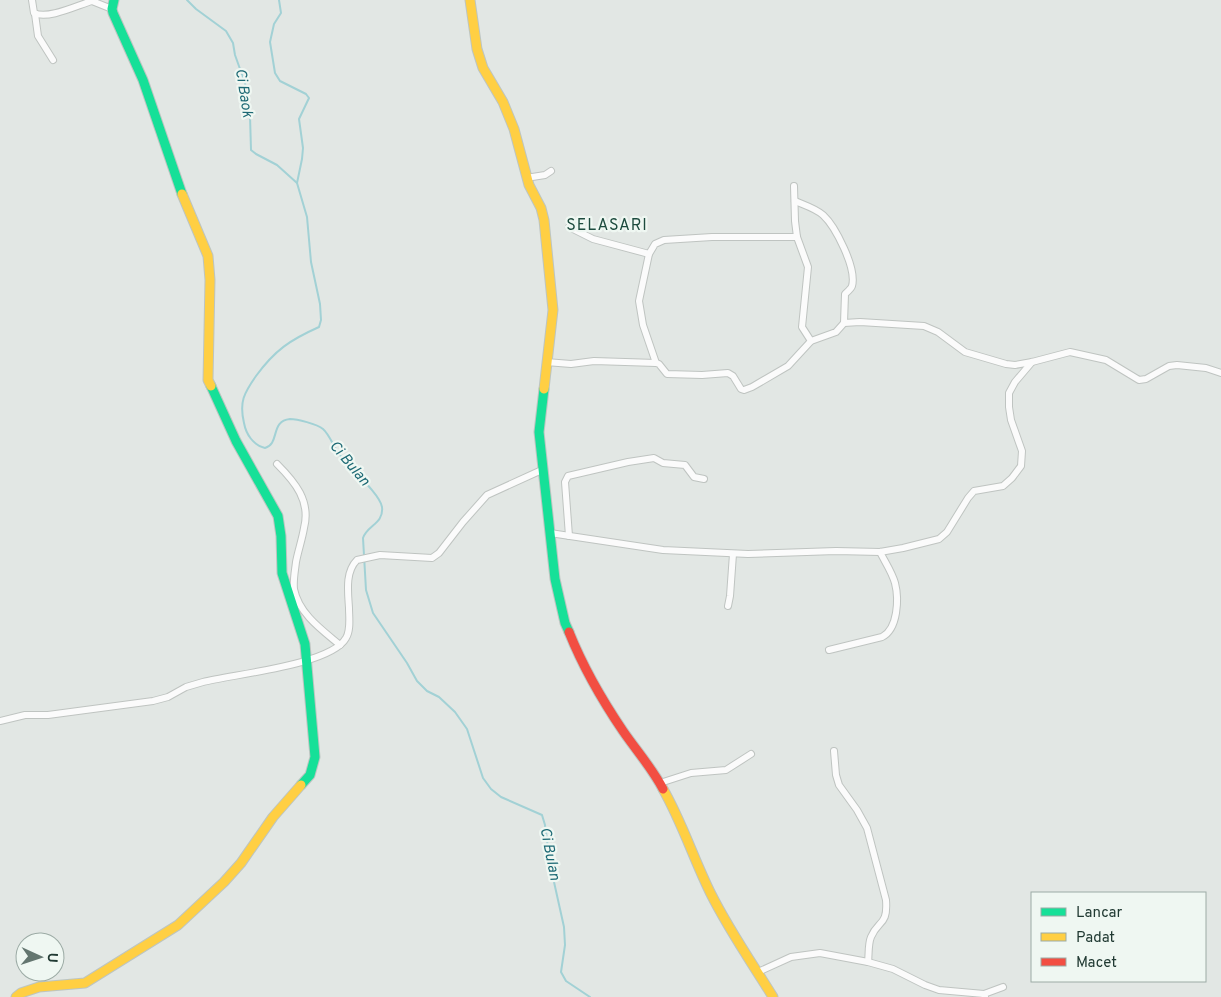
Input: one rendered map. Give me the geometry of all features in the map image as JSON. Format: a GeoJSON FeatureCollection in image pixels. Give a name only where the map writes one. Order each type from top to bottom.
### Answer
{"type":"FeatureCollection","features":[{"type":"Feature","properties":{"kind":"street"},"geometry":{"type":"LineString","coordinates":[[32,0],[38,36],[54,60]]}},
{"type":"Feature","properties":{"kind":"street"},"geometry":{"type":"LineString","coordinates":[[470,0],[477,49],[483,68],[503,102],[526,178],[544,220],[554,310],[538,424],[557,593],[565,623],[577,652],[606,703],[660,783],[682,824],[711,894],[773,997]]}},
{"type":"Feature","properties":{"kind":"street"},"geometry":{"type":"LineString","coordinates":[[16,997],[30,989],[79,984],[92,980],[178,925],[224,882],[241,863],[268,822],[306,780],[313,767],[316,745],[308,661],[303,633],[282,573],[281,536],[278,516],[236,441],[208,380],[210,268],[206,251],[185,203],[143,80],[113,4],[92,1],[54,14],[35,14]]}},
{"type":"Feature","properties":{"kind":"street"},"geometry":{"type":"LineString","coordinates":[[526,178],[545,175],[550,171]]}},
{"type":"Feature","properties":{"kind":"street"},"geometry":{"type":"LineString","coordinates":[[794,186],[797,237],[808,267],[802,327],[811,342]]}},
{"type":"Feature","properties":{"kind":"street"},"geometry":{"type":"LineString","coordinates":[[546,362],[571,364],[600,361],[656,363],[660,364],[667,374],[702,375],[728,373],[733,376],[741,389],[744,390],[788,366],[811,342],[836,332],[844,323],[845,294],[850,289],[852,282],[845,248],[825,218],[820,213],[795,201]]}},
{"type":"Feature","properties":{"kind":"street"},"geometry":{"type":"LineString","coordinates":[[569,227],[593,239],[649,254]]}},
{"type":"Feature","properties":{"kind":"street"},"geometry":{"type":"LineString","coordinates":[[656,363],[642,326],[640,311],[640,291],[649,254],[655,244],[664,240],[712,237],[797,237]]}},
{"type":"Feature","properties":{"kind":"street"},"geometry":{"type":"LineString","coordinates":[[844,323],[860,322],[924,326],[938,332],[972,355],[1006,364],[1016,365],[1070,352],[1106,360],[1139,380],[1146,380],[1169,366],[1177,365],[1206,368],[1221,373]]}},
{"type":"Feature","properties":{"kind":"street"},"geometry":{"type":"LineString","coordinates":[[550,533],[663,550],[733,554],[846,550],[880,552],[939,539],[947,532],[974,491],[1003,486],[1021,466],[1022,451],[1011,420],[1009,393],[1015,382],[1032,362]]}},
{"type":"Feature","properties":{"kind":"street"},"geometry":{"type":"LineString","coordinates":[[569,536],[565,482],[568,476],[654,458],[663,463],[685,465],[694,477],[704,479]]}},
{"type":"Feature","properties":{"kind":"street"},"geometry":{"type":"LineString","coordinates":[[277,464],[298,488],[305,507],[306,521],[297,554],[294,589],[309,619],[340,646]]}},
{"type":"Feature","properties":{"kind":"street"},"geometry":{"type":"LineString","coordinates":[[0,721],[25,714],[48,715],[161,700],[186,687],[202,682],[308,661],[327,654],[340,646],[349,631],[348,580],[354,563],[365,557],[380,555],[432,558],[487,495],[544,469]]}},
{"type":"Feature","properties":{"kind":"street"},"geometry":{"type":"LineString","coordinates":[[829,650],[882,637],[889,632],[896,610],[895,584],[880,552]]}},
{"type":"Feature","properties":{"kind":"street"},"geometry":{"type":"LineString","coordinates":[[728,606],[733,554]]}},
{"type":"Feature","properties":{"kind":"street"},"geometry":{"type":"LineString","coordinates":[[834,751],[836,775],[839,785],[867,828],[886,900],[887,909],[884,920],[870,939],[868,962]]}},
{"type":"Feature","properties":{"kind":"street"},"geometry":{"type":"LineString","coordinates":[[660,783],[691,773],[726,770],[752,754]]}},
{"type":"Feature","properties":{"kind":"street"},"geometry":{"type":"LineString","coordinates":[[758,972],[791,957],[811,953],[830,954],[897,970],[940,990],[985,995],[1003,987]]}},
{"type":"Feature","properties":{"kind":"waterway","name":"Ci Baok"},"geometry":{"type":"LineString","coordinates":[[187,0],[226,31],[233,43],[235,55],[245,83],[250,116],[251,150],[277,165],[297,183]]}},
{"type":"Feature","properties":{"kind":"waterway","name":"Ci Bulan"},"geometry":{"type":"LineString","coordinates":[[279,0],[281,13],[274,24],[270,42],[275,73],[280,81],[306,94],[309,98],[299,119],[303,148],[297,183],[307,217],[311,262],[320,304],[321,320],[319,327],[291,341],[277,352],[256,376],[248,388],[242,403],[245,427],[248,435],[254,442],[265,448],[270,446],[277,428],[284,421],[290,419],[297,420],[320,427],[327,434],[339,454],[376,495],[382,507],[382,513],[378,521],[368,530],[363,538],[366,590],[373,613],[417,681],[427,691],[439,697],[455,712],[467,729],[483,778],[491,789],[501,797],[542,815],[550,864],[564,927],[565,945],[561,972],[566,981],[590,997]]}},
{"type":"Feature","properties":{"kind":"traffic: fast"},"geometry":{"type":"LineString","coordinates":[[114,0],[113,13],[143,80],[182,194]]}},
{"type":"Feature","properties":{"kind":"traffic: fast"},"geometry":{"type":"LineString","coordinates":[[211,386],[236,441],[278,516],[281,536],[282,573],[305,644],[315,757],[310,775],[301,785]]}},
{"type":"Feature","properties":{"kind":"traffic: fast"},"geometry":{"type":"LineString","coordinates":[[544,389],[539,432],[555,579],[565,623],[569,632]]}},
{"type":"Feature","properties":{"kind":"traffic: slow"},"geometry":{"type":"LineString","coordinates":[[470,0],[477,49],[483,68],[503,102],[514,129],[529,185],[541,208],[544,220],[553,310],[544,389]]}},
{"type":"Feature","properties":{"kind":"traffic: slow"},"geometry":{"type":"LineString","coordinates":[[182,194],[208,256],[210,280],[208,380],[211,386]]}},
{"type":"Feature","properties":{"kind":"traffic: slow"},"geometry":{"type":"LineString","coordinates":[[16,997],[21,993],[39,987],[85,983],[178,925],[224,882],[241,863],[273,817],[301,785]]}},
{"type":"Feature","properties":{"kind":"traffic: slow"},"geometry":{"type":"LineString","coordinates":[[663,789],[718,907],[773,997]]}},
{"type":"Feature","properties":{"kind":"traffic: jam"},"geometry":{"type":"LineString","coordinates":[[569,632],[580,658],[600,695],[663,789]]}},
{"type":"Feature","properties":{"kind":"district","name":"SELASARI"},"geometry":{"type":"Point","coordinates":[607,226]}}]}
